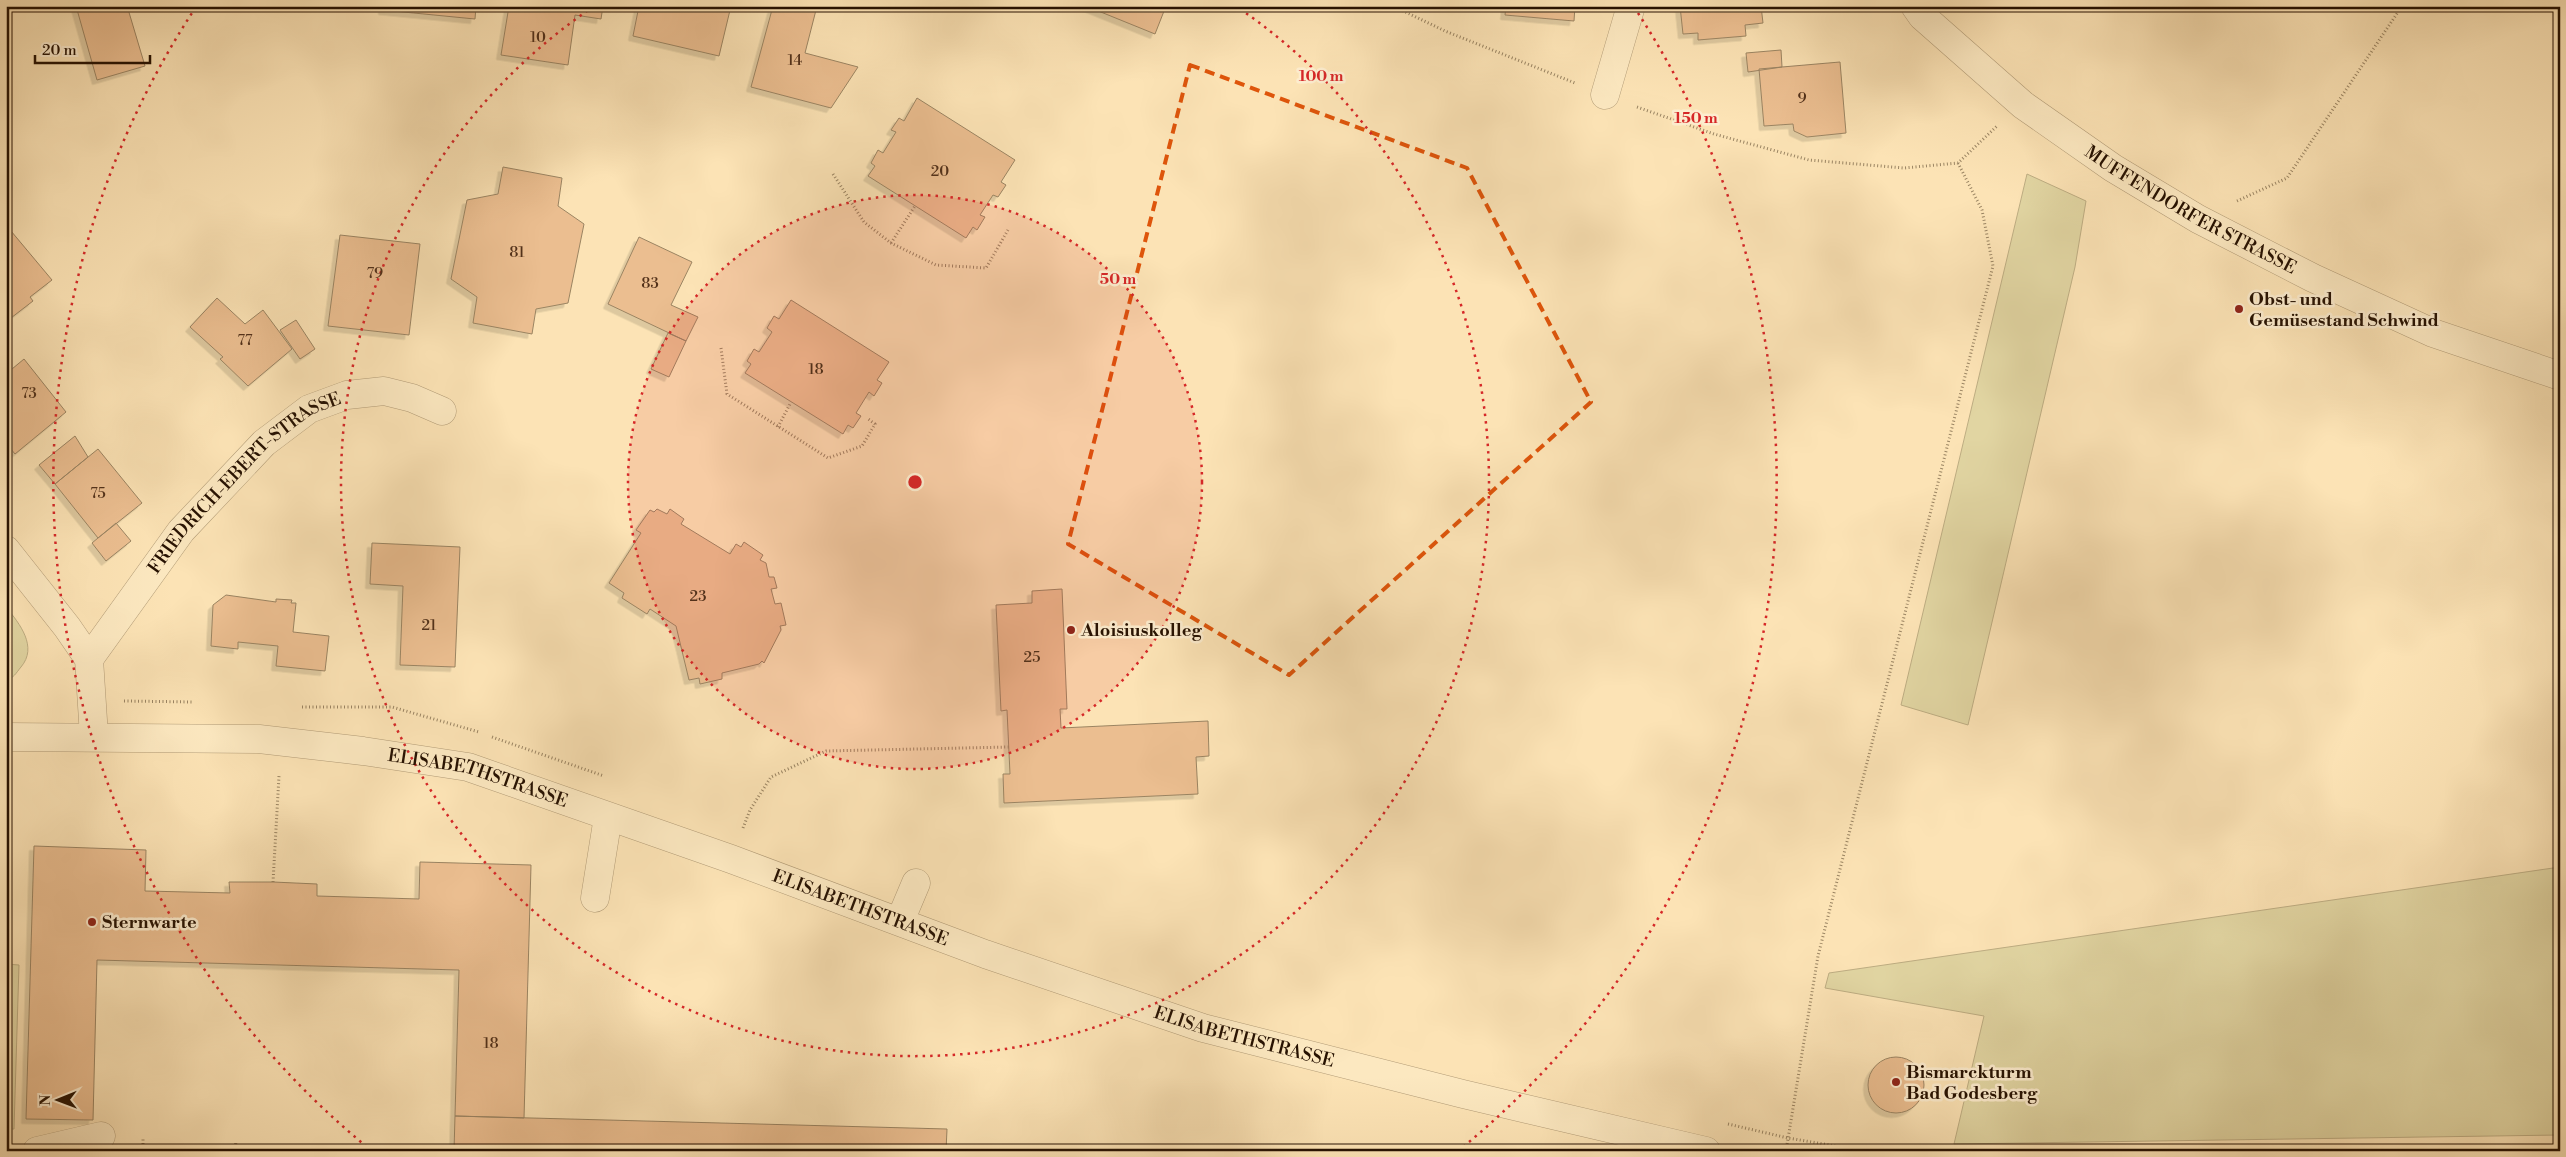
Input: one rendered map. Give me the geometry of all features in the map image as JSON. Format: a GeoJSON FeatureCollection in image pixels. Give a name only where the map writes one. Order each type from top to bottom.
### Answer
{"type":"FeatureCollection","features":[{"type":"Feature","properties":{"kind":"street"},"geometry":{"type":"LineString","coordinates":[[1605,95],[1631,6]]}},
{"type":"Feature","properties":{"kind":"street","name":"MUFFENDORFER STRASSE"},"geometry":{"type":"LineString","coordinates":[[1915,6],[1922,16],[2023,105],[2112,168],[2198,218],[2313,278],[2433,333],[2560,376]]}},
{"type":"Feature","properties":{"kind":"street","name":"FRIEDRICH-EBERT-STRASSE"},"geometry":{"type":"LineString","coordinates":[[89,660],[181,531],[264,443],[309,409],[347,395],[384,391],[412,398],[442,411]]}},
{"type":"Feature","properties":{"kind":"street"},"geometry":{"type":"LineString","coordinates":[[6,550],[67,626],[89,660],[94,736]]}},
{"type":"Feature","properties":{"kind":"street","name":"ELISABETHSTRASSE"},"geometry":{"type":"LineString","coordinates":[[6,737],[94,736],[259,739],[363,750],[468,767],[731,859],[985,954],[1203,1028],[1463,1094],[1706,1151]]}},
{"type":"Feature","properties":{"kind":"street"},"geometry":{"type":"LineString","coordinates":[[595,898],[608,817]]}},
{"type":"Feature","properties":{"kind":"street"},"geometry":{"type":"LineString","coordinates":[[900,922],[916,883]]}},
{"type":"Feature","properties":{"kind":"street"},"geometry":{"type":"LineString","coordinates":[[37,1151],[101,1136]]}},
{"type":"Feature","properties":{"kind":"path"},"geometry":{"type":"LineString","coordinates":[[1394,6],[1445,32],[1605,95],[1714,134],[1810,160],[1904,168],[1958,163],[1981,139],[2023,105]]}},
{"type":"Feature","properties":{"kind":"path"},"geometry":{"type":"LineString","coordinates":[[2198,218],[2287,178],[2402,6]]}},
{"type":"Feature","properties":{"kind":"path"},"geometry":{"type":"LineString","coordinates":[[1786,1151],[1818,956],[1993,266],[1982,210],[1958,163]]}},
{"type":"Feature","properties":{"kind":"path"},"geometry":{"type":"LineString","coordinates":[[833,174],[864,222],[891,243],[936,265],[986,268],[1008,230]]}},
{"type":"Feature","properties":{"kind":"path"},"geometry":{"type":"LineString","coordinates":[[891,243],[915,206]]}},
{"type":"Feature","properties":{"kind":"path"},"geometry":{"type":"LineString","coordinates":[[721,348],[727,394],[828,458],[862,446],[875,424],[867,418]]}},
{"type":"Feature","properties":{"kind":"path"},"geometry":{"type":"LineString","coordinates":[[778,426],[791,402]]}},
{"type":"Feature","properties":{"kind":"path"},"geometry":{"type":"LineString","coordinates":[[92,702],[172,700],[202,703]]}},
{"type":"Feature","properties":{"kind":"path"},"geometry":{"type":"LineString","coordinates":[[299,707],[392,706],[481,733]]}},
{"type":"Feature","properties":{"kind":"path"},"geometry":{"type":"LineString","coordinates":[[490,736],[606,777]]}},
{"type":"Feature","properties":{"kind":"path"},"geometry":{"type":"LineString","coordinates":[[731,859],[750,810],[771,777],[811,757],[826,751],[843,750],[1009,747]]}},
{"type":"Feature","properties":{"kind":"path"},"geometry":{"type":"LineString","coordinates":[[273,882],[278,789]]}},
{"type":"Feature","properties":{"kind":"path"},"geometry":{"type":"LineString","coordinates":[[1721,1122],[1788,1138],[1865,1151]]}},
{"type":"Feature","properties":{"kind":"path"},"geometry":{"type":"LineString","coordinates":[[142,1151],[143,1138]]}},
{"type":"Feature","properties":{"kind":"path"},"geometry":{"type":"LineString","coordinates":[[235,1151],[236,1141]]}},
{"type":"Feature","properties":{"kind":"path"},"geometry":{"type":"LineString","coordinates":[[309,1144],[309,1151]]}},
{"type":"Feature","properties":{"kind":"highlighted area"},"geometry":{"type":"Polygon","coordinates":[[[1190,65],[1467,168],[1591,402],[1289,675],[1068,544],[1190,65]]]}},
{"type":"Feature","properties":{"kind":"green space"},"geometry":{"type":"Polygon","coordinates":[[[2027,174],[2086,201],[2075,267],[1968,725],[1901,705],[2027,174]]]}},
{"type":"Feature","properties":{"kind":"green space"},"geometry":{"type":"Polygon","coordinates":[[[6,607],[17,621],[25,636],[28,652],[21,667],[13,677],[6,680],[6,607]]]}},
{"type":"Feature","properties":{"kind":"green space"},"geometry":{"type":"Polygon","coordinates":[[[2560,867],[2560,1135],[1954,1144],[1984,1016],[1825,988],[1829,973],[2560,867]]]}},
{"type":"Feature","properties":{"kind":"green space"},"geometry":{"type":"Polygon","coordinates":[[[6,964],[19,965],[14,1129],[6,1129],[6,964]]]}},
{"type":"Feature","properties":{"kind":"building"},"geometry":{"type":"Polygon","coordinates":[[[76,6],[130,6],[128,9],[145,66],[97,80],[76,6]]]}},
{"type":"Feature","properties":{"kind":"building"},"geometry":{"type":"Polygon","coordinates":[[[383,6],[476,6],[475,19],[383,10],[383,6]]]}},
{"type":"Feature","properties":{"kind":"building"},"geometry":{"type":"Polygon","coordinates":[[[509,6],[603,6],[601,19],[575,15],[568,65],[501,55],[509,6]]]}},
{"type":"Feature","properties":{"kind":"building"},"geometry":{"type":"Polygon","coordinates":[[[639,6],[731,6],[719,56],[633,36],[639,6]]]}},
{"type":"Feature","properties":{"kind":"building"},"geometry":{"type":"Polygon","coordinates":[[[773,6],[803,6],[816,10],[805,53],[858,67],[831,108],[751,87],[773,6]]]}},
{"type":"Feature","properties":{"kind":"building"},"geometry":{"type":"Polygon","coordinates":[[[1086,6],[1166,6],[1155,34],[1086,6]]]}},
{"type":"Feature","properties":{"kind":"building"},"geometry":{"type":"Polygon","coordinates":[[[1506,6],[1575,6],[1574,21],[1505,15],[1506,6]]]}},
{"type":"Feature","properties":{"kind":"building"},"geometry":{"type":"Polygon","coordinates":[[[1680,6],[1761,6],[1763,23],[1745,25],[1746,36],[1698,40],[1698,33],[1683,34],[1680,6]]]}},
{"type":"Feature","properties":{"kind":"building"},"geometry":{"type":"Polygon","coordinates":[[[1781,50],[1782,67],[1748,72],[1746,53],[1781,50]]]}},
{"type":"Feature","properties":{"kind":"building"},"geometry":{"type":"Polygon","coordinates":[[[1840,62],[1846,133],[1807,137],[1794,131],[1793,124],[1764,126],[1759,69],[1840,62]]]}},
{"type":"Feature","properties":{"kind":"building"},"geometry":{"type":"Polygon","coordinates":[[[917,98],[1015,160],[1001,182],[1006,185],[998,197],[993,195],[980,215],[985,217],[977,230],[973,227],[966,238],[868,176],[875,166],[871,163],[878,150],[883,153],[896,132],[891,130],[899,118],[904,121],[917,98]]]}},
{"type":"Feature","properties":{"kind":"building"},"geometry":{"type":"Polygon","coordinates":[[[503,167],[562,178],[558,206],[584,224],[568,303],[536,309],[532,334],[473,323],[477,297],[451,279],[467,200],[498,194],[503,167]]]}},
{"type":"Feature","properties":{"kind":"building"},"geometry":{"type":"Polygon","coordinates":[[[6,225],[52,280],[30,297],[33,301],[7,321],[6,225]]]}},
{"type":"Feature","properties":{"kind":"building"},"geometry":{"type":"Polygon","coordinates":[[[340,235],[420,244],[409,335],[328,326],[340,235]]]}},
{"type":"Feature","properties":{"kind":"building"},"geometry":{"type":"Polygon","coordinates":[[[639,237],[692,262],[671,305],[698,317],[686,341],[608,304],[639,237]]]}},
{"type":"Feature","properties":{"kind":"building"},"geometry":{"type":"Polygon","coordinates":[[[217,298],[245,324],[263,310],[292,349],[248,386],[220,359],[223,357],[190,327],[217,298]]]}},
{"type":"Feature","properties":{"kind":"building"},"geometry":{"type":"Polygon","coordinates":[[[791,300],[889,362],[877,380],[882,383],[874,396],[869,392],[856,413],[861,416],[853,428],[848,425],[843,434],[745,373],[751,364],[747,361],[754,349],[759,352],[772,332],[767,328],[774,316],[779,319],[791,300]]]}},
{"type":"Feature","properties":{"kind":"building"},"geometry":{"type":"Polygon","coordinates":[[[296,320],[315,349],[300,359],[280,330],[296,320]]]}},
{"type":"Feature","properties":{"kind":"building"},"geometry":{"type":"Polygon","coordinates":[[[668,333],[686,341],[669,377],[651,369],[668,333]]]}},
{"type":"Feature","properties":{"kind":"building"},"geometry":{"type":"Polygon","coordinates":[[[24,359],[66,412],[15,454],[6,443],[6,374],[24,359]]]}},
{"type":"Feature","properties":{"kind":"building"},"geometry":{"type":"Polygon","coordinates":[[[75,436],[88,457],[55,484],[39,465],[75,436]]]}},
{"type":"Feature","properties":{"kind":"building"},"geometry":{"type":"Polygon","coordinates":[[[98,449],[142,503],[98,538],[55,484],[98,449]]]}},
{"type":"Feature","properties":{"kind":"building"},"geometry":{"type":"Polygon","coordinates":[[[657,509],[667,514],[670,509],[684,519],[681,524],[730,554],[736,544],[741,547],[744,542],[763,555],[760,560],[766,563],[769,577],[774,577],[777,588],[771,589],[775,604],[781,603],[786,625],[780,626],[781,630],[764,663],[762,661],[759,664],[722,673],[722,679],[700,684],[699,678],[689,680],[676,626],[650,609],[647,614],[622,598],[624,593],[609,583],[641,533],[636,530],[650,510],[654,512],[657,509]]]}},
{"type":"Feature","properties":{"kind":"building"},"geometry":{"type":"Polygon","coordinates":[[[116,523],[131,541],[106,561],[92,543],[116,523]]]}},
{"type":"Feature","properties":{"kind":"building"},"geometry":{"type":"Polygon","coordinates":[[[372,543],[460,547],[455,667],[400,665],[403,586],[370,584],[372,543]]]}},
{"type":"Feature","properties":{"kind":"building"},"geometry":{"type":"Polygon","coordinates":[[[1062,589],[1067,709],[1060,709],[1061,728],[1208,721],[1209,756],[1196,757],[1198,794],[1004,803],[1003,774],[1010,774],[1007,710],[1001,711],[996,605],[1032,603],[1032,591],[1062,589]]]}},
{"type":"Feature","properties":{"kind":"building"},"geometry":{"type":"Polygon","coordinates":[[[226,595],[276,602],[276,599],[292,600],[291,603],[296,603],[293,632],[329,636],[325,671],[276,666],[278,646],[238,642],[238,649],[211,646],[213,605],[226,595]]]}},
{"type":"Feature","properties":{"kind":"building"},"geometry":{"type":"Polygon","coordinates":[[[34,846],[146,850],[145,891],[230,893],[229,882],[273,882],[317,884],[317,896],[419,899],[420,862],[531,865],[524,1118],[455,1116],[459,970],[97,960],[93,1120],[26,1119],[34,846]]]}},
{"type":"Feature","properties":{"kind":"building","name":"Bismarckturm Bad Godesberg"},"geometry":{"type":"Polygon","coordinates":[[[1890,1057],[1902,1057],[1912,1061],[1920,1069],[1924,1085],[1920,1101],[1912,1109],[1902,1113],[1890,1113],[1880,1109],[1872,1101],[1868,1091],[1868,1079],[1872,1069],[1880,1061],[1890,1057]]]}},
{"type":"Feature","properties":{"kind":"building"},"geometry":{"type":"Polygon","coordinates":[[[455,1116],[947,1129],[946,1151],[454,1151],[455,1116]]]}},
{"type":"Feature","properties":{"kind":"place","name":"Obst- und Gemüsestand Schwind"},"geometry":{"type":"Point","coordinates":[2239,309]}},
{"type":"Feature","properties":{"kind":"place","name":"Aloisiuskolleg"},"geometry":{"type":"Point","coordinates":[1071,630]}},
{"type":"Feature","properties":{"kind":"place","name":"Sternwarte"},"geometry":{"type":"Point","coordinates":[92,922]}},
{"type":"Feature","properties":{"kind":"place","name":"Bismarckturm Bad Godesberg"},"geometry":{"type":"Point","coordinates":[1896,1082]}}]}
